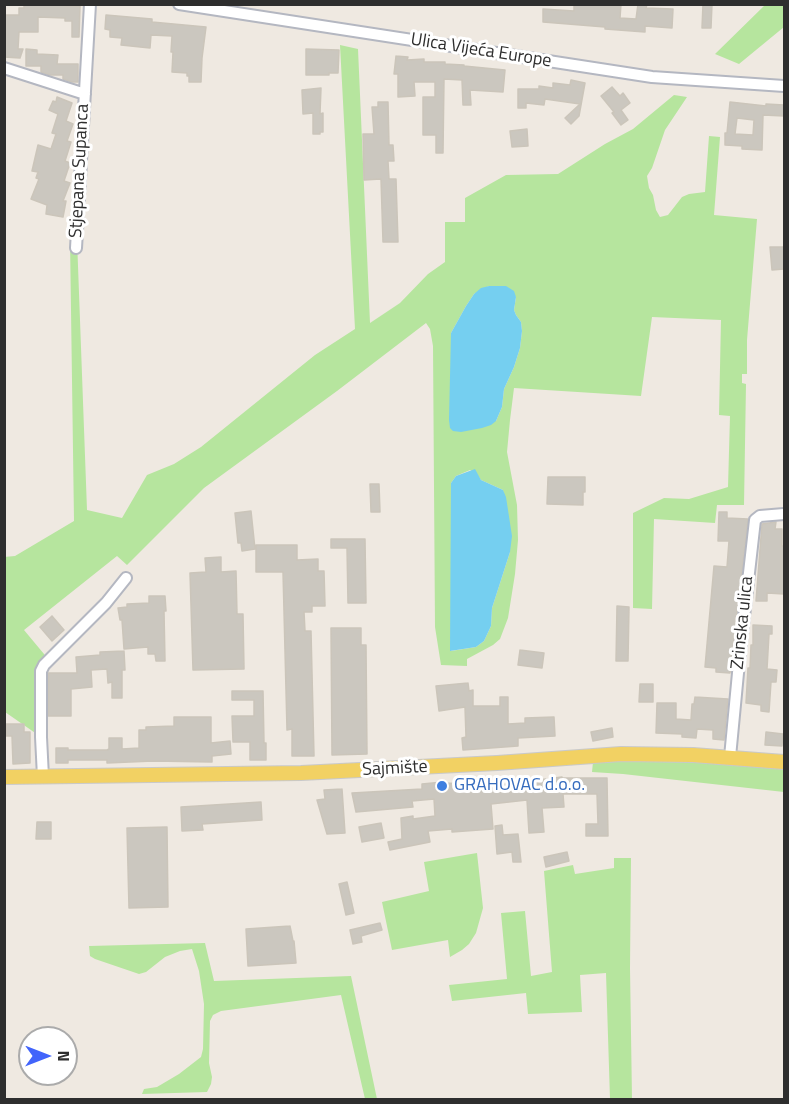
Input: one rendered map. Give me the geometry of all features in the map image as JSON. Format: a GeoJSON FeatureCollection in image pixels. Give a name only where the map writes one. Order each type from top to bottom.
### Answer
{"type":"FeatureCollection","features":[{"type":"Feature","properties":{"kind":"main road","name":"Sajmište"},"geometry":{"type":"LineString","coordinates":[[4,777],[301,774],[621,754],[730,756],[784,762]]}},
{"type":"Feature","properties":{"kind":"street","name":"Stjepana Supanca"},"geometry":{"type":"LineString","coordinates":[[76,248],[90,4]]}},
{"type":"Feature","properties":{"kind":"street","name":"Ulica Vijeća Europe"},"geometry":{"type":"LineString","coordinates":[[179,4],[652,77],[784,86]]}},
{"type":"Feature","properties":{"kind":"street","name":"Stjepana Supanca"},"geometry":{"type":"LineString","coordinates":[[4,68],[85,94]]}},
{"type":"Feature","properties":{"kind":"street","name":"Zrinska ulica"},"geometry":{"type":"LineString","coordinates":[[730,756],[755,520],[760,516],[784,514]]}},
{"type":"Feature","properties":{"kind":"street"},"geometry":{"type":"LineString","coordinates":[[43,777],[41,671],[44,665],[106,603],[126,578]]}},
{"type":"Feature","properties":{"kind":"green space"},"geometry":{"type":"Polygon","coordinates":[[[765,5],[784,5],[784,27],[739,64],[715,54],[765,5]]]}},
{"type":"Feature","properties":{"kind":"green space"},"geometry":{"type":"Polygon","coordinates":[[[340,45],[358,49],[370,323],[400,303],[428,274],[445,262],[445,222],[465,222],[465,198],[506,175],[558,174],[633,129],[674,95],[687,97],[665,130],[647,176],[660,217],[668,215],[682,197],[705,192],[709,136],[720,137],[714,215],[757,219],[747,340],[747,374],[742,374],[742,383],[746,384],[744,505],[717,505],[715,523],[654,519],[652,609],[633,608],[633,513],[664,498],[689,499],[728,487],[730,416],[719,415],[721,320],[652,317],[641,396],[514,388],[507,452],[517,505],[518,540],[508,618],[500,639],[467,659],[467,666],[441,665],[435,627],[433,346],[430,329],[426,323],[204,488],[127,565],[117,556],[24,630],[49,660],[44,665],[41,737],[5,712],[4,557],[15,556],[74,521],[70,239],[77,239],[87,510],[122,518],[147,475],[174,464],[201,447],[315,355],[355,329],[340,45]],[[489,286],[474,294],[451,333],[496,421],[502,407],[504,389],[520,348],[522,331],[521,322],[514,310],[516,297],[506,287],[489,286]],[[470,470],[456,476],[451,483],[451,651],[476,647],[484,641],[491,626],[492,608],[510,552],[503,490],[481,480],[476,473],[470,470]]]}},
{"type":"Feature","properties":{"kind":"green space"},"geometry":{"type":"Polygon","coordinates":[[[708,761],[784,767],[784,792],[592,772],[593,762],[708,761]]]}},
{"type":"Feature","properties":{"kind":"green space"},"geometry":{"type":"Polygon","coordinates":[[[477,853],[483,908],[476,933],[469,944],[450,957],[448,940],[392,950],[382,902],[429,891],[424,862],[477,853]]]}},
{"type":"Feature","properties":{"kind":"green space"},"geometry":{"type":"Polygon","coordinates":[[[614,858],[631,858],[632,1099],[610,1099],[606,973],[580,975],[582,1012],[528,1014],[526,993],[452,1001],[449,985],[507,979],[501,913],[525,911],[531,976],[552,972],[544,871],[573,865],[575,874],[614,868],[614,858]]]}},
{"type":"Feature","properties":{"kind":"green space"},"geometry":{"type":"Polygon","coordinates":[[[205,943],[214,981],[351,976],[377,1099],[365,1099],[341,995],[221,1011],[213,1015],[210,1021],[209,1063],[212,1077],[207,1092],[142,1094],[144,1089],[157,1087],[201,1057],[204,1004],[199,971],[192,949],[165,957],[146,972],[139,974],[95,959],[90,956],[89,946],[205,943]]]}},
{"type":"Feature","properties":{"kind":"water"},"geometry":{"type":"Polygon","coordinates":[[[506,286],[514,291],[516,297],[514,310],[521,322],[522,331],[520,348],[504,389],[502,407],[496,421],[482,428],[461,432],[453,431],[449,420],[451,333],[474,294],[481,288],[506,286]]]}},
{"type":"Feature","properties":{"kind":"water"},"geometry":{"type":"Polygon","coordinates":[[[475,469],[481,480],[503,490],[506,497],[512,536],[510,552],[492,608],[491,626],[484,641],[476,647],[450,651],[451,483],[456,476],[475,469]]]}},
{"type":"Feature","properties":{"kind":"building"},"geometry":{"type":"Polygon","coordinates":[[[24,4],[80,6],[79,37],[72,37],[72,21],[65,21],[65,18],[38,17],[38,32],[19,32],[18,49],[23,49],[20,58],[4,57],[4,15],[19,15],[19,8],[24,8],[24,4]]]}},
{"type":"Feature","properties":{"kind":"building"},"geometry":{"type":"Polygon","coordinates":[[[574,4],[621,4],[620,18],[636,19],[638,4],[647,4],[646,8],[673,9],[672,28],[645,26],[645,32],[543,22],[543,9],[574,11],[574,4]]]}},
{"type":"Feature","properties":{"kind":"building"},"geometry":{"type":"Polygon","coordinates":[[[703,4],[712,4],[711,28],[702,28],[703,4]]]}},
{"type":"Feature","properties":{"kind":"building"},"geometry":{"type":"Polygon","coordinates":[[[106,15],[206,27],[201,82],[189,82],[187,73],[172,72],[172,36],[151,35],[150,48],[121,45],[122,38],[110,37],[110,30],[105,29],[106,15]]]}},
{"type":"Feature","properties":{"kind":"building"},"geometry":{"type":"Polygon","coordinates":[[[26,49],[37,50],[37,54],[58,55],[57,64],[78,64],[78,82],[63,79],[63,75],[41,72],[41,66],[26,66],[26,49]]]}},
{"type":"Feature","properties":{"kind":"building"},"geometry":{"type":"Polygon","coordinates":[[[306,49],[339,50],[338,73],[306,75],[306,49]]]}},
{"type":"Feature","properties":{"kind":"building"},"geometry":{"type":"Polygon","coordinates":[[[396,56],[408,57],[407,60],[424,59],[424,62],[445,62],[445,64],[505,70],[503,92],[470,90],[471,105],[463,105],[462,80],[444,79],[443,153],[436,153],[436,135],[423,135],[423,97],[435,97],[435,82],[414,82],[415,96],[398,97],[398,74],[394,74],[396,56]]]}},
{"type":"Feature","properties":{"kind":"building"},"geometry":{"type":"Polygon","coordinates":[[[571,80],[585,83],[579,116],[571,124],[565,118],[580,104],[545,99],[544,105],[526,103],[526,108],[518,108],[518,89],[539,89],[539,86],[553,88],[553,83],[570,85],[571,80]]]}},
{"type":"Feature","properties":{"kind":"building"},"geometry":{"type":"Polygon","coordinates":[[[612,87],[620,96],[623,93],[630,103],[621,110],[628,120],[621,125],[601,96],[612,87]]]}},
{"type":"Feature","properties":{"kind":"building"},"geometry":{"type":"Polygon","coordinates":[[[321,88],[320,114],[323,113],[323,132],[313,134],[313,113],[303,114],[302,90],[321,88]]]}},
{"type":"Feature","properties":{"kind":"building"},"geometry":{"type":"Polygon","coordinates":[[[57,97],[72,103],[66,121],[73,124],[67,141],[71,142],[65,161],[70,163],[64,181],[70,183],[63,201],[66,201],[63,217],[46,214],[47,205],[31,199],[39,179],[36,178],[38,172],[32,171],[38,145],[51,149],[56,134],[52,133],[58,114],[49,110],[57,97]]]}},
{"type":"Feature","properties":{"kind":"building"},"geometry":{"type":"Polygon","coordinates":[[[378,102],[388,102],[389,145],[393,145],[394,161],[388,161],[389,179],[396,179],[398,242],[383,242],[381,179],[364,180],[363,134],[374,134],[372,107],[378,107],[378,102]]]}},
{"type":"Feature","properties":{"kind":"building"},"geometry":{"type":"Polygon","coordinates":[[[730,102],[766,106],[766,104],[784,105],[784,116],[763,115],[762,150],[725,145],[725,133],[727,133],[730,102]],[[737,118],[735,134],[753,135],[754,120],[737,118]]]}},
{"type":"Feature","properties":{"kind":"building"},"geometry":{"type":"Polygon","coordinates":[[[527,129],[528,146],[512,147],[510,131],[527,129]]]}},
{"type":"Feature","properties":{"kind":"building"},"geometry":{"type":"Polygon","coordinates":[[[770,247],[784,247],[784,269],[772,270],[770,247]]]}},
{"type":"Feature","properties":{"kind":"building"},"geometry":{"type":"Polygon","coordinates":[[[548,477],[585,477],[583,505],[547,504],[548,477]]]}},
{"type":"Feature","properties":{"kind":"building"},"geometry":{"type":"Polygon","coordinates":[[[370,484],[379,484],[380,512],[371,512],[370,484]]]}},
{"type":"Feature","properties":{"kind":"building"},"geometry":{"type":"Polygon","coordinates":[[[251,511],[255,549],[242,551],[241,543],[238,543],[235,513],[251,511]]]}},
{"type":"Feature","properties":{"kind":"building"},"geometry":{"type":"Polygon","coordinates":[[[719,512],[727,512],[727,518],[748,519],[730,673],[716,672],[716,668],[705,667],[714,566],[727,567],[729,541],[718,541],[719,512]]]}},
{"type":"Feature","properties":{"kind":"building"},"geometry":{"type":"Polygon","coordinates":[[[776,522],[775,529],[782,529],[782,546],[784,546],[784,594],[767,593],[767,601],[756,601],[762,524],[776,522]]]}},
{"type":"Feature","properties":{"kind":"building"},"geometry":{"type":"Polygon","coordinates":[[[331,539],[365,539],[366,603],[348,603],[347,548],[331,548],[331,539]]]}},
{"type":"Feature","properties":{"kind":"building"},"geometry":{"type":"Polygon","coordinates":[[[256,545],[297,545],[297,560],[318,559],[318,571],[324,571],[325,606],[312,606],[312,612],[304,612],[305,631],[311,631],[314,756],[292,756],[292,729],[287,730],[283,572],[256,572],[256,545]]]}},
{"type":"Feature","properties":{"kind":"building"},"geometry":{"type":"Polygon","coordinates":[[[221,557],[221,572],[236,571],[237,614],[243,614],[244,669],[193,670],[190,573],[206,572],[205,558],[221,557]]]}},
{"type":"Feature","properties":{"kind":"building"},"geometry":{"type":"Polygon","coordinates":[[[149,596],[165,596],[165,661],[156,661],[155,654],[148,654],[148,647],[124,649],[122,620],[120,620],[118,608],[127,607],[127,604],[149,603],[149,596]]]}},
{"type":"Feature","properties":{"kind":"building"},"geometry":{"type":"Polygon","coordinates":[[[617,606],[629,607],[628,661],[616,661],[617,606]]]}},
{"type":"Feature","properties":{"kind":"building"},"geometry":{"type":"Polygon","coordinates":[[[52,616],[64,630],[52,641],[40,627],[52,616]]]}},
{"type":"Feature","properties":{"kind":"building"},"geometry":{"type":"Polygon","coordinates":[[[753,625],[772,626],[772,634],[769,634],[767,669],[777,670],[776,682],[771,682],[769,712],[761,711],[761,705],[746,703],[753,625]]]}},
{"type":"Feature","properties":{"kind":"building"},"geometry":{"type":"Polygon","coordinates":[[[331,628],[361,628],[361,645],[366,645],[367,754],[332,755],[331,628]]]}},
{"type":"Feature","properties":{"kind":"building"},"geometry":{"type":"Polygon","coordinates":[[[520,650],[544,653],[542,668],[518,665],[520,650]]]}},
{"type":"Feature","properties":{"kind":"building"},"geometry":{"type":"Polygon","coordinates":[[[124,651],[125,670],[122,670],[122,698],[112,698],[112,682],[108,683],[107,669],[91,670],[92,687],[71,689],[71,716],[48,716],[48,673],[77,673],[76,657],[100,655],[100,652],[124,651]]]}},
{"type":"Feature","properties":{"kind":"building"},"geometry":{"type":"Polygon","coordinates":[[[468,683],[469,691],[473,690],[473,706],[500,706],[500,697],[508,697],[508,724],[525,723],[525,718],[554,717],[555,736],[518,738],[518,746],[463,750],[462,738],[466,737],[465,707],[439,711],[436,686],[468,683]]]}},
{"type":"Feature","properties":{"kind":"building"},"geometry":{"type":"Polygon","coordinates":[[[640,684],[653,684],[653,702],[639,702],[640,684]]]}},
{"type":"Feature","properties":{"kind":"building"},"geometry":{"type":"Polygon","coordinates":[[[232,691],[263,691],[266,760],[250,760],[250,742],[233,742],[232,716],[254,716],[254,700],[232,700],[232,691]]]}},
{"type":"Feature","properties":{"kind":"building"},"geometry":{"type":"Polygon","coordinates":[[[695,697],[728,699],[724,740],[713,739],[713,730],[697,729],[696,738],[682,737],[682,734],[656,733],[657,703],[676,703],[676,719],[691,720],[695,697]]]}},
{"type":"Feature","properties":{"kind":"building"},"geometry":{"type":"Polygon","coordinates":[[[174,717],[211,717],[211,743],[230,741],[231,754],[212,756],[212,762],[107,763],[107,760],[68,760],[68,763],[56,763],[56,748],[107,750],[109,749],[109,738],[122,738],[122,749],[139,748],[139,730],[146,730],[146,727],[174,726],[174,717]]]}},
{"type":"Feature","properties":{"kind":"building"},"geometry":{"type":"Polygon","coordinates":[[[6,724],[24,724],[24,732],[30,732],[30,763],[13,764],[12,736],[6,736],[6,724]]]}},
{"type":"Feature","properties":{"kind":"building"},"geometry":{"type":"Polygon","coordinates":[[[612,728],[613,737],[593,741],[591,732],[612,728]]]}},
{"type":"Feature","properties":{"kind":"building"},"geometry":{"type":"Polygon","coordinates":[[[766,732],[783,734],[782,746],[765,745],[766,732]]]}},
{"type":"Feature","properties":{"kind":"building"},"geometry":{"type":"Polygon","coordinates":[[[562,777],[607,778],[608,836],[586,836],[586,824],[598,824],[597,794],[563,794],[564,807],[542,808],[544,832],[529,833],[527,800],[491,804],[493,829],[428,831],[430,842],[390,850],[388,842],[402,839],[401,818],[435,816],[434,799],[412,801],[413,807],[356,812],[352,793],[422,789],[422,784],[443,782],[490,783],[490,786],[562,777]]]}},
{"type":"Feature","properties":{"kind":"building"},"geometry":{"type":"Polygon","coordinates":[[[342,789],[345,833],[327,834],[317,800],[325,799],[324,790],[342,789]]]}},
{"type":"Feature","properties":{"kind":"building"},"geometry":{"type":"Polygon","coordinates":[[[261,802],[262,820],[202,824],[203,830],[182,831],[181,807],[261,802]]]}},
{"type":"Feature","properties":{"kind":"building"},"geometry":{"type":"Polygon","coordinates":[[[37,822],[51,822],[51,839],[36,839],[37,822]]]}},
{"type":"Feature","properties":{"kind":"building"},"geometry":{"type":"Polygon","coordinates":[[[381,823],[384,838],[362,842],[359,827],[381,823]]]}},
{"type":"Feature","properties":{"kind":"building"},"geometry":{"type":"Polygon","coordinates":[[[502,825],[503,835],[518,834],[521,862],[513,862],[512,852],[497,854],[495,826],[502,825]]]}},
{"type":"Feature","properties":{"kind":"building"},"geometry":{"type":"Polygon","coordinates":[[[167,827],[168,907],[129,908],[127,828],[167,827]]]}},
{"type":"Feature","properties":{"kind":"building"},"geometry":{"type":"Polygon","coordinates":[[[567,852],[569,861],[546,867],[544,857],[567,852]]]}},
{"type":"Feature","properties":{"kind":"building"},"geometry":{"type":"Polygon","coordinates":[[[347,882],[354,913],[346,915],[339,884],[347,882]]]}},
{"type":"Feature","properties":{"kind":"building"},"geometry":{"type":"Polygon","coordinates":[[[380,923],[382,930],[361,936],[362,942],[353,944],[350,930],[380,923]]]}},
{"type":"Feature","properties":{"kind":"building"},"geometry":{"type":"Polygon","coordinates":[[[290,926],[296,963],[248,966],[246,929],[290,926]]]}},
{"type":"Feature","properties":{"kind":"place","name":"GRAHOVAC d.o.o."},"geometry":{"type":"Point","coordinates":[442,786]}}]}
